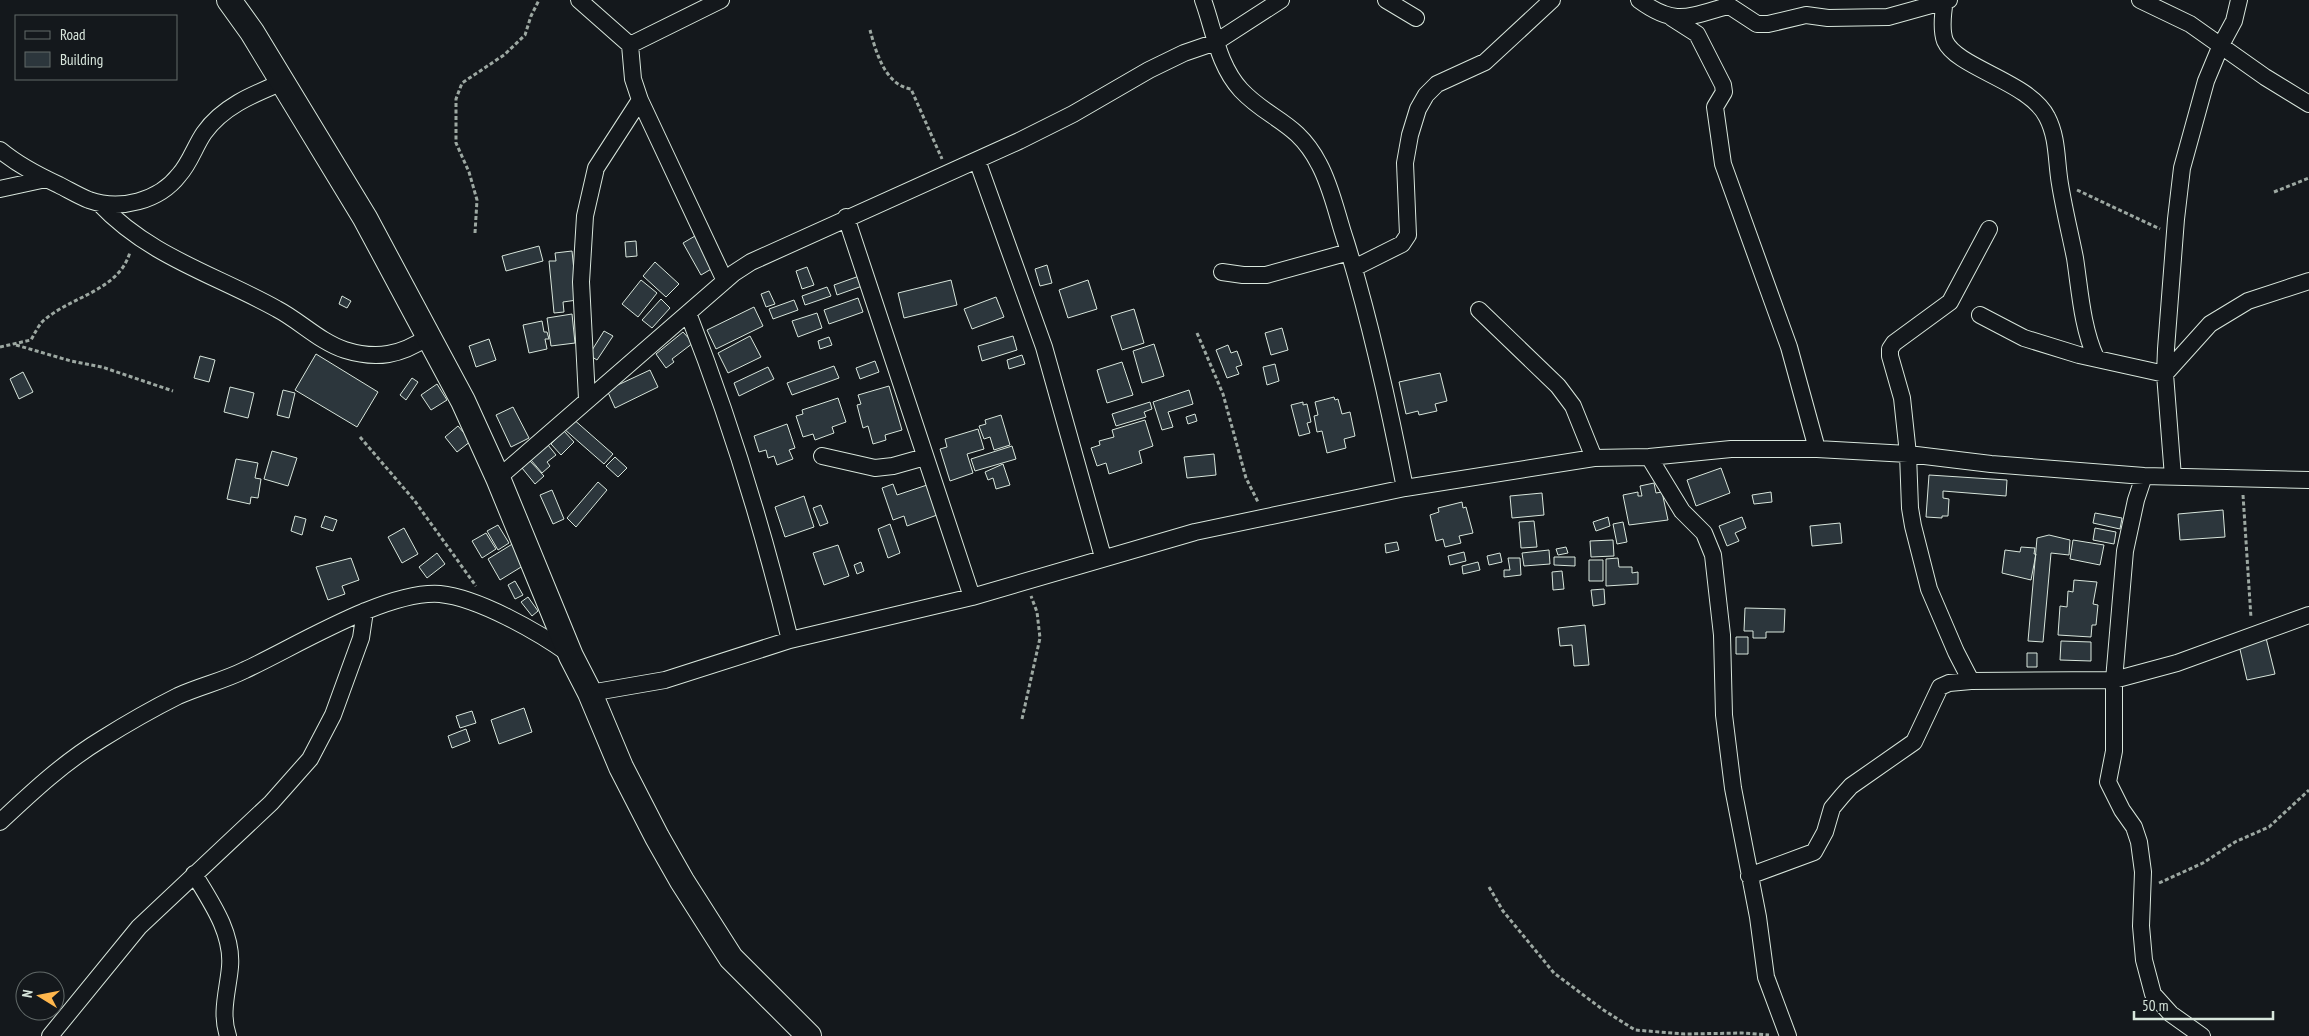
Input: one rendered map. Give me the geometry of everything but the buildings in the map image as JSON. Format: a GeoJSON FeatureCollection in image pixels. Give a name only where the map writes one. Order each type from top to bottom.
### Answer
{"type":"FeatureCollection","features":[{"type":"Feature","properties":{"kind":"street"},"geometry":{"type":"LineString","coordinates":[[228,0],[252,32],[364,218],[463,401],[498,478],[571,656],[590,693],[621,767],[656,837],[731,958],[808,1036]]}},
{"type":"Feature","properties":{"kind":"street"},"geometry":{"type":"LineString","coordinates":[[579,0],[630,45],[633,79],[640,100],[725,281]]}},
{"type":"Feature","properties":{"kind":"street"},"geometry":{"type":"LineString","coordinates":[[630,45],[721,0]]}},
{"type":"Feature","properties":{"kind":"street"},"geometry":{"type":"LineString","coordinates":[[1203,0],[1216,42],[1230,76],[1241,90],[1306,140],[1320,165],[1354,268],[1390,408],[1405,488]]}},
{"type":"Feature","properties":{"kind":"street"},"geometry":{"type":"LineString","coordinates":[[498,478],[725,281],[751,262],[846,217],[977,160],[1073,114],[1184,53],[1216,42],[1281,0]]}},
{"type":"Feature","properties":{"kind":"street"},"geometry":{"type":"LineString","coordinates":[[1386,0],[1416,18]]}},
{"type":"Feature","properties":{"kind":"street"},"geometry":{"type":"LineString","coordinates":[[1354,268],[1402,244],[1408,235],[1405,163],[1410,135],[1418,108],[1426,95],[1436,84],[1485,62],[1552,0]]}},
{"type":"Feature","properties":{"kind":"street"},"geometry":{"type":"LineString","coordinates":[[1639,0],[1658,14],[1672,18],[1697,34],[1723,86],[1724,92],[1715,107],[1723,164],[1789,347],[1817,449]]}},
{"type":"Feature","properties":{"kind":"street"},"geometry":{"type":"LineString","coordinates":[[2140,0],[2190,24],[2265,77],[2309,104]]}},
{"type":"Feature","properties":{"kind":"street"},"geometry":{"type":"LineString","coordinates":[[2173,477],[2165,374],[2182,168],[2206,81],[2221,45],[2234,21],[2239,0]]}},
{"type":"Feature","properties":{"kind":"street"},"geometry":{"type":"LineString","coordinates":[[1672,18],[1731,7],[1757,24],[1768,24],[1806,15],[1861,19],[1888,17],[1918,7],[1946,1],[1944,32],[1948,45],[1973,64],[2028,96],[2040,105],[2047,116],[2055,140],[2060,185],[2088,335],[2096,358]]}},
{"type":"Feature","properties":{"kind":"street"},"geometry":{"type":"LineString","coordinates":[[99,203],[118,205],[144,200],[168,186],[179,176],[197,144],[216,120],[252,95],[283,82]]}},
{"type":"Feature","properties":{"kind":"street"},"geometry":{"type":"LineString","coordinates":[[587,399],[581,282],[585,216],[596,168],[640,100]]}},
{"type":"Feature","properties":{"kind":"street"},"geometry":{"type":"LineString","coordinates":[[0,150],[14,162],[99,203],[133,234],[158,251],[204,275],[276,308],[322,338],[345,350],[374,355],[392,354],[408,350],[428,337]]}},
{"type":"Feature","properties":{"kind":"street"},"geometry":{"type":"LineString","coordinates":[[977,160],[1044,347],[1103,557]]}},
{"type":"Feature","properties":{"kind":"street"},"geometry":{"type":"LineString","coordinates":[[0,189],[46,179]]}},
{"type":"Feature","properties":{"kind":"street"},"geometry":{"type":"LineString","coordinates":[[846,217],[972,597]]}},
{"type":"Feature","properties":{"kind":"street"},"geometry":{"type":"LineString","coordinates":[[1971,681],[1929,590],[1910,508],[1908,454],[1902,398],[1892,367],[1890,348],[1894,343],[1950,302],[1989,230]]}},
{"type":"Feature","properties":{"kind":"street"},"geometry":{"type":"LineString","coordinates":[[1222,272],[1243,275],[1266,275],[1348,252]]}},
{"type":"Feature","properties":{"kind":"street"},"geometry":{"type":"LineString","coordinates":[[2165,374],[2210,324],[2248,301],[2309,281]]}},
{"type":"Feature","properties":{"kind":"street"},"geometry":{"type":"LineString","coordinates":[[1479,310],[1558,386],[1573,406],[1594,458]]}},
{"type":"Feature","properties":{"kind":"street"},"geometry":{"type":"LineString","coordinates":[[688,313],[718,391],[738,453],[790,640]]}},
{"type":"Feature","properties":{"kind":"street"},"geometry":{"type":"LineString","coordinates":[[1980,315],[2024,338],[2096,358],[2165,374]]}},
{"type":"Feature","properties":{"kind":"street"},"geometry":{"type":"LineString","coordinates":[[590,693],[665,680],[790,640],[972,597],[1103,557],[1195,532],[1264,516],[1405,488],[1594,458],[1649,457],[1731,449],[1817,449],[1908,454],[1991,464],[2144,476],[2309,480]]}},
{"type":"Feature","properties":{"kind":"street"},"geometry":{"type":"LineString","coordinates":[[822,456],[875,468],[893,466],[925,458]]}},
{"type":"Feature","properties":{"kind":"street"},"geometry":{"type":"LineString","coordinates":[[1649,457],[1682,511],[1704,533],[1713,555],[1722,635],[1724,715],[1733,788],[1758,917],[1766,977],[1788,1036]]}},
{"type":"Feature","properties":{"kind":"street"},"geometry":{"type":"LineString","coordinates":[[2144,476],[2136,500],[2125,551],[2114,680],[2114,751],[2108,782],[2137,834],[2143,872],[2141,926],[2144,960],[2153,994],[2171,1014],[2202,1036]]}},
{"type":"Feature","properties":{"kind":"street"},"geometry":{"type":"LineString","coordinates":[[0,822],[73,758],[131,722],[179,696],[231,677],[365,611],[397,600],[440,594],[473,603],[526,628],[571,656]]}},
{"type":"Feature","properties":{"kind":"street"},"geometry":{"type":"LineString","coordinates":[[50,1036],[114,955],[194,874],[271,803],[310,759],[333,715],[361,638],[365,611]]}},
{"type":"Feature","properties":{"kind":"street"},"geometry":{"type":"LineString","coordinates":[[1749,876],[1814,852],[1825,832],[1832,808],[1850,786],[1914,742],[1940,687],[1949,683],[1971,681],[2114,680],[2170,665],[2309,615]]}},
{"type":"Feature","properties":{"kind":"street"},"geometry":{"type":"LineString","coordinates":[[194,874],[215,909],[229,947],[230,965],[224,1008],[228,1036]]}},
{"type":"Feature","properties":{"kind":"path"},"geometry":{"type":"LineString","coordinates":[[475,233],[477,200],[469,172],[456,143],[456,99],[462,83],[504,55],[525,35],[539,0]]}},
{"type":"Feature","properties":{"kind":"path"},"geometry":{"type":"LineString","coordinates":[[870,30],[875,50],[890,76],[901,87],[911,89],[948,173]]}},
{"type":"Feature","properties":{"kind":"path"},"geometry":{"type":"LineString","coordinates":[[2274,192],[2309,178]]}},
{"type":"Feature","properties":{"kind":"path"},"geometry":{"type":"LineString","coordinates":[[2060,185],[2114,206],[2175,237]]}},
{"type":"Feature","properties":{"kind":"path"},"geometry":{"type":"LineString","coordinates":[[0,347],[16,345],[31,340],[37,327],[51,315],[114,278],[128,259],[133,234]]}},
{"type":"Feature","properties":{"kind":"path"},"geometry":{"type":"LineString","coordinates":[[1197,333],[1223,394],[1246,478],[1264,516]]}},
{"type":"Feature","properties":{"kind":"path"},"geometry":{"type":"LineString","coordinates":[[16,345],[71,361],[102,366],[173,391]]}},
{"type":"Feature","properties":{"kind":"path"},"geometry":{"type":"LineString","coordinates":[[360,437],[414,500],[492,611]]}},
{"type":"Feature","properties":{"kind":"path"},"geometry":{"type":"LineString","coordinates":[[2242,478],[2252,636]]}},
{"type":"Feature","properties":{"kind":"path"},"geometry":{"type":"LineString","coordinates":[[1022,719],[1040,638],[1037,612],[1026,582]]}},
{"type":"Feature","properties":{"kind":"path"},"geometry":{"type":"LineString","coordinates":[[2142,890],[2176,877],[2235,842],[2270,827],[2309,790]]}},
{"type":"Feature","properties":{"kind":"path"},"geometry":{"type":"LineString","coordinates":[[1489,887],[1503,911],[1554,973],[1602,1009],[1635,1030],[1685,1035],[1742,1033],[1788,1036]]}}]}
